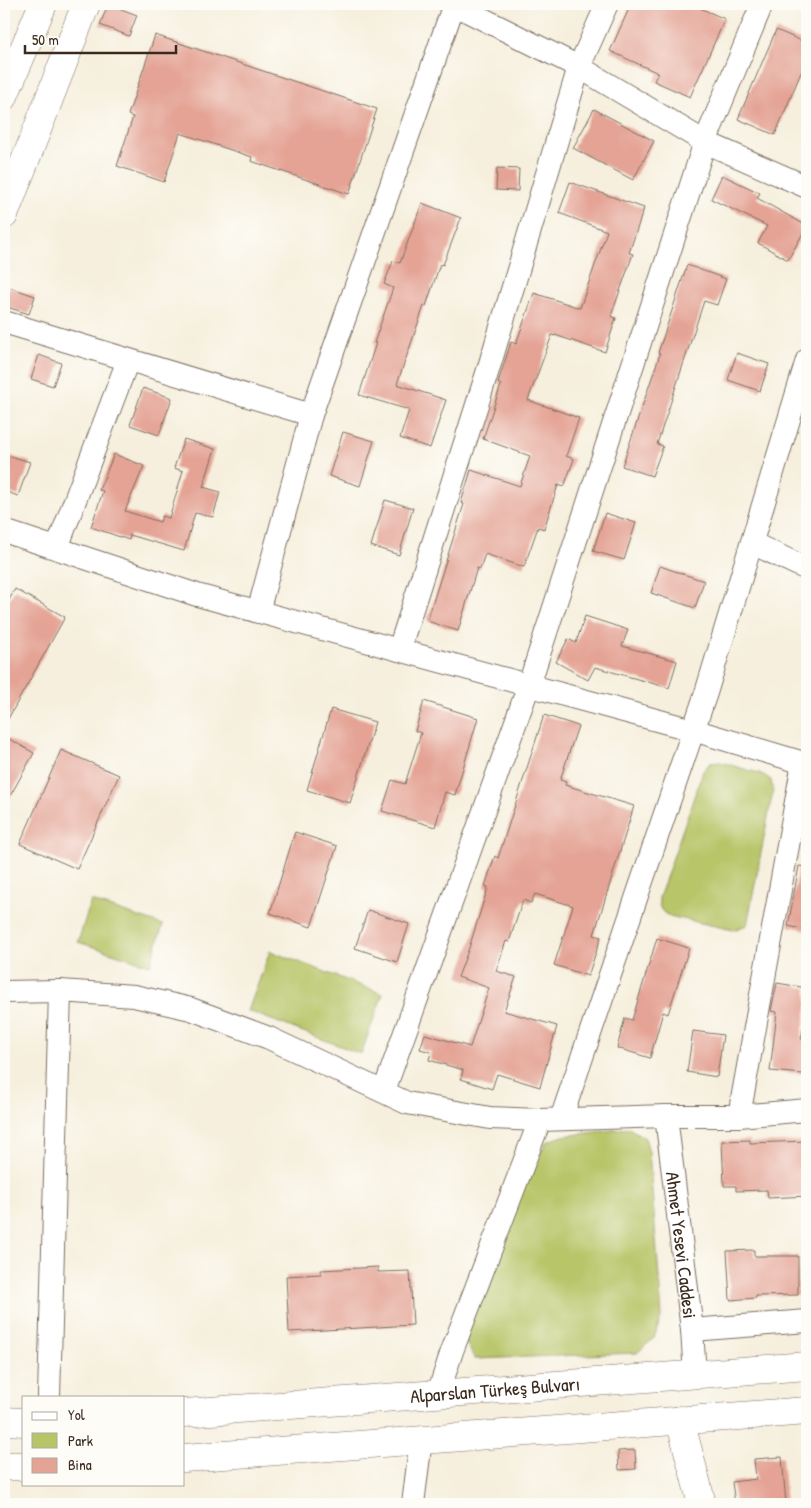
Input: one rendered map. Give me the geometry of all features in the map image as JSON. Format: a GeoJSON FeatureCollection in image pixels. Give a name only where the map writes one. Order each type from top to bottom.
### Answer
{"type":"FeatureCollection","features":[{"type":"Feature","properties":{"kind":"main road"},"geometry":{"type":"LineString","coordinates":[[4,96],[42,4]]}},
{"type":"Feature","properties":{"kind":"main road"},"geometry":{"type":"LineString","coordinates":[[4,216],[86,4]]}},
{"type":"Feature","properties":{"kind":"main road","name":"Alparslan Türkeş Bulvarı"},"geometry":{"type":"LineString","coordinates":[[185,1413],[695,1376],[807,1366]]}},
{"type":"Feature","properties":{"kind":"main road"},"geometry":{"type":"LineString","coordinates":[[185,1458],[807,1411]]}},
{"type":"Feature","properties":{"kind":"main road"},"geometry":{"type":"LineString","coordinates":[[680,1420],[702,1504]]}},
{"type":"Feature","properties":{"kind":"main road"},"geometry":{"type":"LineString","coordinates":[[4,1421],[22,1422]]}},
{"type":"Feature","properties":{"kind":"main road"},"geometry":{"type":"LineString","coordinates":[[4,1466],[22,1466]]}},
{"type":"Feature","properties":{"kind":"street"},"geometry":{"type":"LineString","coordinates":[[258,612],[311,415],[454,4],[579,67],[705,142],[807,187]]}},
{"type":"Feature","properties":{"kind":"street"},"geometry":{"type":"LineString","coordinates":[[399,650],[489,367],[579,67],[607,4]]}},
{"type":"Feature","properties":{"kind":"street"},"geometry":{"type":"LineString","coordinates":[[384,1092],[529,685],[705,142],[762,4]]}},
{"type":"Feature","properties":{"kind":"street"},"geometry":{"type":"LineString","coordinates":[[4,322],[311,415]]}},
{"type":"Feature","properties":{"kind":"street"},"geometry":{"type":"LineString","coordinates":[[56,548],[128,360]]}},
{"type":"Feature","properties":{"kind":"street"},"geometry":{"type":"LineString","coordinates":[[438,1394],[452,1351],[551,1119],[693,730],[806,372]]}},
{"type":"Feature","properties":{"kind":"street"},"geometry":{"type":"LineString","coordinates":[[4,531],[197,595],[693,730],[805,764],[739,1116]]}},
{"type":"Feature","properties":{"kind":"street"},"geometry":{"type":"LineString","coordinates":[[752,543],[807,569]]}},
{"type":"Feature","properties":{"kind":"street"},"geometry":{"type":"LineString","coordinates":[[4,992],[60,992],[134,996],[191,1009],[268,1038],[407,1103],[481,1116],[551,1119],[739,1116],[807,1110]]}},
{"type":"Feature","properties":{"kind":"street"},"geometry":{"type":"LineString","coordinates":[[50,1396],[60,992]]}},
{"type":"Feature","properties":{"kind":"street","name":"Ahmet Yesevi Caddesi"},"geometry":{"type":"LineString","coordinates":[[666,1116],[692,1330],[695,1376]]}},
{"type":"Feature","properties":{"kind":"street"},"geometry":{"type":"LineString","coordinates":[[692,1330],[807,1321]]}},
{"type":"Feature","properties":{"kind":"street"},"geometry":{"type":"LineString","coordinates":[[413,1504],[421,1440]]}},
{"type":"Feature","properties":{"kind":"green space"},"geometry":{"type":"Polygon","coordinates":[[[720,762],[762,774],[771,780],[773,791],[747,925],[733,930],[669,916],[662,911],[659,904],[659,898],[703,771],[710,763],[720,762]]]}},
{"type":"Feature","properties":{"kind":"green space"},"geometry":{"type":"Polygon","coordinates":[[[91,901],[163,925],[150,965],[78,942],[91,901]]]}},
{"type":"Feature","properties":{"kind":"green space"},"geometry":{"type":"Polygon","coordinates":[[[270,951],[383,994],[361,1054],[248,1011],[270,951]]]}},
{"type":"Feature","properties":{"kind":"green space"},"geometry":{"type":"Polygon","coordinates":[[[629,1128],[645,1138],[649,1152],[662,1315],[654,1338],[637,1353],[475,1359],[461,1334],[464,1311],[546,1142],[563,1136],[629,1128]]]}},
{"type":"Feature","properties":{"kind":"building"},"geometry":{"type":"Polygon","coordinates":[[[108,4],[137,15],[129,36],[100,25],[108,4]]]}},
{"type":"Feature","properties":{"kind":"building"},"geometry":{"type":"Polygon","coordinates":[[[631,4],[691,4],[725,19],[690,97],[654,81],[658,73],[610,51],[631,4]]]}},
{"type":"Feature","properties":{"kind":"building"},"geometry":{"type":"Polygon","coordinates":[[[776,30],[807,43],[807,58],[775,135],[738,119],[776,30]]]}},
{"type":"Feature","properties":{"kind":"building"},"geometry":{"type":"Polygon","coordinates":[[[155,35],[377,109],[349,194],[251,161],[252,157],[180,133],[164,182],[117,166],[133,117],[128,115],[155,35]]]}},
{"type":"Feature","properties":{"kind":"building"},"geometry":{"type":"Polygon","coordinates":[[[594,109],[654,141],[633,180],[573,148],[594,109]]]}},
{"type":"Feature","properties":{"kind":"building"},"geometry":{"type":"Polygon","coordinates":[[[497,168],[519,169],[518,191],[496,190],[497,168]]]}},
{"type":"Feature","properties":{"kind":"building"},"geometry":{"type":"Polygon","coordinates":[[[722,175],[760,193],[757,198],[807,226],[788,260],[758,243],[767,226],[711,199],[722,175]]]}},
{"type":"Feature","properties":{"kind":"building"},"geometry":{"type":"Polygon","coordinates":[[[570,182],[644,208],[629,253],[633,254],[611,316],[616,318],[605,352],[552,335],[528,400],[579,418],[566,456],[574,459],[564,487],[558,485],[544,529],[538,527],[524,567],[485,554],[480,569],[477,568],[458,631],[427,621],[464,504],[461,503],[471,470],[520,486],[530,456],[483,439],[501,385],[498,383],[511,342],[516,344],[534,293],[580,308],[607,231],[559,213],[570,182]]]}},
{"type":"Feature","properties":{"kind":"building"},"geometry":{"type":"Polygon","coordinates":[[[422,203],[461,218],[443,265],[440,264],[397,384],[446,400],[430,448],[400,438],[409,410],[359,395],[393,288],[384,284],[393,261],[400,263],[422,203]]]}},
{"type":"Feature","properties":{"kind":"building"},"geometry":{"type":"Polygon","coordinates":[[[687,265],[726,279],[717,305],[704,301],[657,444],[663,446],[652,476],[622,466],[660,354],[658,353],[687,265]]]}},
{"type":"Feature","properties":{"kind":"building"},"geometry":{"type":"Polygon","coordinates":[[[9,287],[35,296],[29,314],[4,306],[9,287]]]}},
{"type":"Feature","properties":{"kind":"building"},"geometry":{"type":"Polygon","coordinates":[[[737,353],[769,364],[760,391],[728,380],[737,353]]]}},
{"type":"Feature","properties":{"kind":"building"},"geometry":{"type":"Polygon","coordinates":[[[39,355],[61,363],[53,386],[31,379],[39,355]]]}},
{"type":"Feature","properties":{"kind":"building"},"geometry":{"type":"Polygon","coordinates":[[[143,388],[172,398],[159,435],[130,425],[143,388]]]}},
{"type":"Feature","properties":{"kind":"building"},"geometry":{"type":"Polygon","coordinates":[[[343,432],[374,441],[360,486],[329,476],[343,432]]]}},
{"type":"Feature","properties":{"kind":"building"},"geometry":{"type":"Polygon","coordinates":[[[184,439],[215,449],[203,487],[220,492],[213,517],[195,513],[184,551],[130,535],[129,540],[91,527],[103,491],[99,490],[114,454],[144,466],[125,511],[160,522],[162,516],[169,518],[183,471],[174,468],[184,439]]]}},
{"type":"Feature","properties":{"kind":"building"},"geometry":{"type":"Polygon","coordinates":[[[4,454],[30,462],[18,496],[4,491],[4,454]]]}},
{"type":"Feature","properties":{"kind":"building"},"geometry":{"type":"Polygon","coordinates":[[[385,500],[413,508],[399,555],[371,546],[385,500]]]}},
{"type":"Feature","properties":{"kind":"building"},"geometry":{"type":"Polygon","coordinates":[[[605,513],[636,523],[624,560],[593,551],[605,513]]]}},
{"type":"Feature","properties":{"kind":"building"},"geometry":{"type":"Polygon","coordinates":[[[660,566],[704,581],[695,608],[651,593],[660,566]]]}},
{"type":"Feature","properties":{"kind":"building"},"geometry":{"type":"Polygon","coordinates":[[[15,589],[65,617],[4,726],[4,609],[15,589]]]}},
{"type":"Feature","properties":{"kind":"building"},"geometry":{"type":"Polygon","coordinates":[[[585,616],[628,630],[622,646],[677,661],[669,688],[595,667],[588,680],[556,662],[568,639],[576,643],[585,616]]]}},
{"type":"Feature","properties":{"kind":"building"},"geometry":{"type":"Polygon","coordinates":[[[424,701],[478,718],[455,795],[445,792],[435,827],[382,811],[392,780],[405,784],[421,733],[415,731],[424,701]]]}},
{"type":"Feature","properties":{"kind":"building"},"geometry":{"type":"Polygon","coordinates":[[[331,709],[375,722],[350,803],[307,790],[331,709]]]}},
{"type":"Feature","properties":{"kind":"building"},"geometry":{"type":"Polygon","coordinates":[[[544,715],[578,726],[560,780],[566,782],[565,785],[634,806],[594,935],[601,937],[588,976],[554,965],[573,906],[535,894],[531,903],[523,900],[509,942],[506,941],[496,971],[516,977],[504,1011],[557,1026],[540,1087],[497,1074],[492,1089],[461,1079],[463,1070],[429,1060],[431,1052],[420,1049],[425,1034],[470,1047],[489,988],[458,977],[488,887],[485,886],[495,856],[498,858],[544,715]]]}},
{"type":"Feature","properties":{"kind":"building"},"geometry":{"type":"Polygon","coordinates":[[[4,736],[34,753],[4,807],[4,736]]]}},
{"type":"Feature","properties":{"kind":"building"},"geometry":{"type":"Polygon","coordinates":[[[61,750],[119,775],[77,869],[20,844],[61,750]]]}},
{"type":"Feature","properties":{"kind":"building"},"geometry":{"type":"Polygon","coordinates":[[[295,832],[337,846],[311,927],[270,913],[295,832]]]}},
{"type":"Feature","properties":{"kind":"building"},"geometry":{"type":"Polygon","coordinates":[[[799,866],[807,867],[807,930],[788,926],[799,866]]]}},
{"type":"Feature","properties":{"kind":"building"},"geometry":{"type":"Polygon","coordinates":[[[368,910],[409,924],[397,962],[355,948],[368,910]]]}},
{"type":"Feature","properties":{"kind":"building"},"geometry":{"type":"Polygon","coordinates":[[[657,938],[689,948],[668,1014],[663,1012],[650,1058],[617,1048],[625,1018],[632,1020],[657,938]]]}},
{"type":"Feature","properties":{"kind":"building"},"geometry":{"type":"Polygon","coordinates":[[[777,983],[807,988],[807,1009],[801,1039],[807,1040],[803,1074],[770,1071],[777,1012],[771,1011],[777,983]]]}},
{"type":"Feature","properties":{"kind":"building"},"geometry":{"type":"Polygon","coordinates":[[[693,1031],[723,1035],[717,1077],[687,1072],[693,1031]]]}},
{"type":"Feature","properties":{"kind":"building"},"geometry":{"type":"Polygon","coordinates":[[[750,1140],[750,1143],[807,1141],[807,1196],[768,1198],[767,1190],[736,1191],[736,1186],[724,1186],[722,1141],[750,1140]]]}},
{"type":"Feature","properties":{"kind":"building"},"geometry":{"type":"Polygon","coordinates":[[[754,1250],[754,1256],[798,1256],[798,1295],[756,1296],[756,1298],[730,1300],[727,1251],[754,1250]]]}},
{"type":"Feature","properties":{"kind":"building"},"geometry":{"type":"Polygon","coordinates":[[[378,1267],[378,1272],[410,1271],[413,1325],[289,1332],[286,1276],[321,1274],[321,1270],[378,1267]]]}},
{"type":"Feature","properties":{"kind":"building"},"geometry":{"type":"Polygon","coordinates":[[[635,1450],[636,1469],[619,1470],[618,1451],[635,1450]]]}},
{"type":"Feature","properties":{"kind":"building"},"geometry":{"type":"Polygon","coordinates":[[[782,1457],[786,1504],[735,1504],[732,1482],[756,1479],[754,1459],[782,1457]]]}}]}
